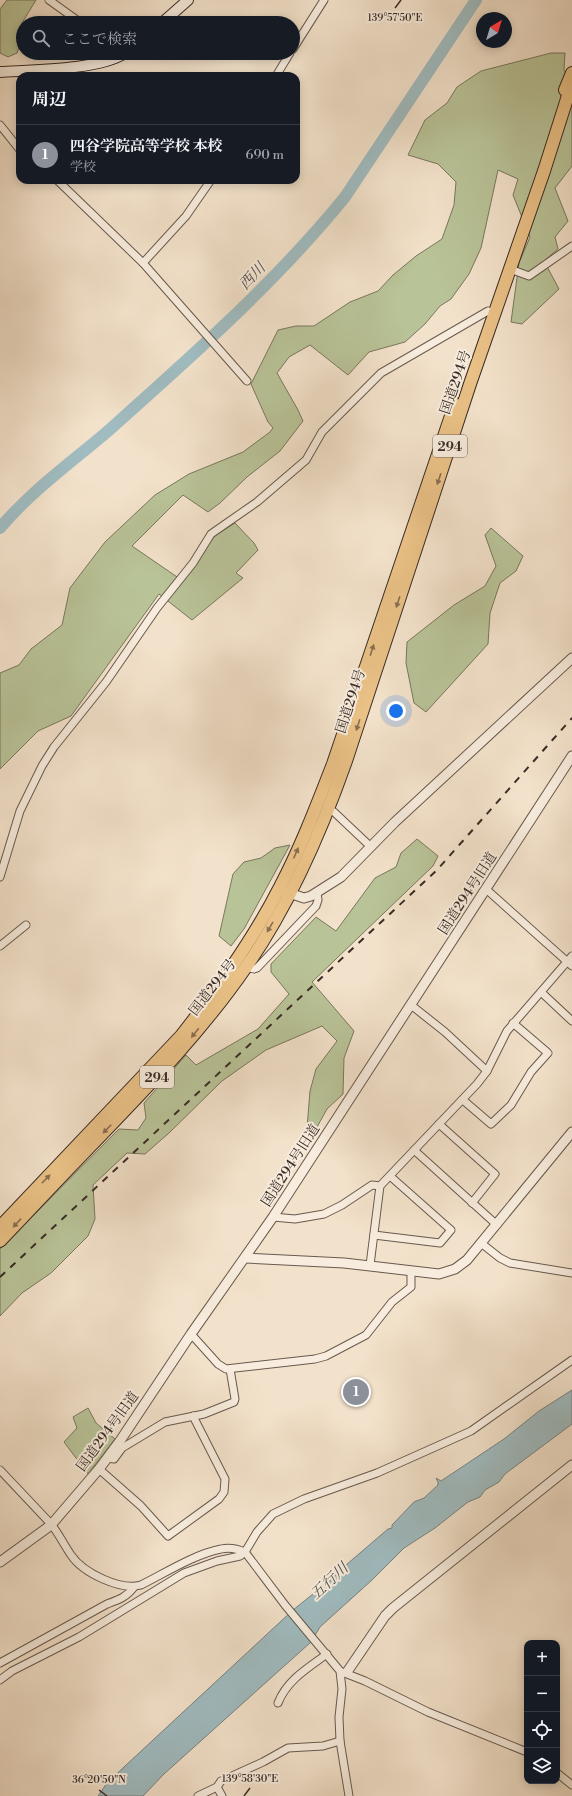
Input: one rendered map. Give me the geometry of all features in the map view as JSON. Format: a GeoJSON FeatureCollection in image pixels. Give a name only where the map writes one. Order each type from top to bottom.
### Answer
{"type":"FeatureCollection","features":[{"type":"Feature","properties":{"kind":"highway","name":"国道294号"},"geometry":{"type":"LineString","coordinates":[[0,1241],[169,1063],[246,967],[284,891],[334,764],[488,311],[572,73]]}},
{"type":"Feature","properties":{"kind":"highway","name":"国道294号"},"geometry":{"type":"LineString","coordinates":[[0,1227],[181,1036],[207,1004],[284,891],[318,835],[346,761],[470,384],[572,83]]}},
{"type":"Feature","properties":{"kind":"main road"},"geometry":{"type":"LineString","coordinates":[[170,16],[188,0]]}},
{"type":"Feature","properties":{"kind":"main road"},"geometry":{"type":"LineString","coordinates":[[0,72],[60,68],[108,60]]}},
{"type":"Feature","properties":{"kind":"street"},"geometry":{"type":"LineString","coordinates":[[49,0],[71,16]]}},
{"type":"Feature","properties":{"kind":"street"},"geometry":{"type":"LineString","coordinates":[[300,38],[324,0]]}},
{"type":"Feature","properties":{"kind":"street"},"geometry":{"type":"LineString","coordinates":[[278,72],[286,60]]}},
{"type":"Feature","properties":{"kind":"street"},"geometry":{"type":"LineString","coordinates":[[0,125],[16,145]]}},
{"type":"Feature","properties":{"kind":"street"},"geometry":{"type":"LineString","coordinates":[[61,184],[143,263],[247,381]]}},
{"type":"Feature","properties":{"kind":"street"},"geometry":{"type":"LineString","coordinates":[[143,263],[186,216],[208,184]]}},
{"type":"Feature","properties":{"kind":"street"},"geometry":{"type":"LineString","coordinates":[[510,269],[529,276],[572,246]]}},
{"type":"Feature","properties":{"kind":"street"},"geometry":{"type":"LineString","coordinates":[[0,877],[20,811],[42,766],[54,747],[106,682],[157,608],[193,563],[211,534],[257,502],[306,460],[322,432],[381,373],[488,311]]}},
{"type":"Feature","properties":{"kind":"street"},"geometry":{"type":"LineString","coordinates":[[284,891],[304,898],[317,893],[341,877],[370,846],[572,658]]}},
{"type":"Feature","properties":{"kind":"street","name":"国道294号旧道"},"geometry":{"type":"LineString","coordinates":[[0,1562],[51,1525],[108,1458],[191,1334],[246,1258],[572,756]]}},
{"type":"Feature","properties":{"kind":"street"},"geometry":{"type":"LineString","coordinates":[[328,809],[334,812],[370,846]]}},
{"type":"Feature","properties":{"kind":"street"},"geometry":{"type":"LineString","coordinates":[[370,1265],[380,1186],[463,1100],[487,1071],[513,1023],[570,961],[486,889]]}},
{"type":"Feature","properties":{"kind":"street"},"geometry":{"type":"LineString","coordinates":[[246,967],[254,969],[257,968],[316,906],[318,900],[317,893]]}},
{"type":"Feature","properties":{"kind":"street"},"geometry":{"type":"LineString","coordinates":[[0,946],[26,925]]}},
{"type":"Feature","properties":{"kind":"street"},"geometry":{"type":"LineString","coordinates":[[541,992],[572,1021]]}},
{"type":"Feature","properties":{"kind":"street"},"geometry":{"type":"LineString","coordinates":[[410,1005],[445,1032],[487,1071]]}},
{"type":"Feature","properties":{"kind":"street"},"geometry":{"type":"LineString","coordinates":[[463,1100],[491,1124],[511,1105],[532,1072],[548,1053],[513,1023]]}},
{"type":"Feature","properties":{"kind":"street"},"geometry":{"type":"LineString","coordinates":[[439,1124],[495,1174],[472,1203]]}},
{"type":"Feature","properties":{"kind":"street"},"geometry":{"type":"LineString","coordinates":[[246,1258],[370,1265],[429,1273],[447,1273],[462,1265],[481,1244],[571,1135]]}},
{"type":"Feature","properties":{"kind":"street"},"geometry":{"type":"LineString","coordinates":[[414,1150],[497,1225]]}},
{"type":"Feature","properties":{"kind":"street"},"geometry":{"type":"LineString","coordinates":[[374,1235],[440,1243],[450,1230],[390,1176]]}},
{"type":"Feature","properties":{"kind":"street"},"geometry":{"type":"LineString","coordinates":[[273,1217],[295,1220],[324,1214],[342,1205],[368,1187],[372,1185],[380,1186]]}},
{"type":"Feature","properties":{"kind":"street"},"geometry":{"type":"LineString","coordinates":[[481,1244],[500,1258],[510,1263],[572,1273]]}},
{"type":"Feature","properties":{"kind":"street"},"geometry":{"type":"LineString","coordinates":[[191,1334],[218,1364],[230,1369],[315,1359],[326,1356],[366,1336],[392,1302],[411,1287],[412,1271]]}},
{"type":"Feature","properties":{"kind":"street"},"geometry":{"type":"LineString","coordinates":[[0,1680],[12,1671],[74,1640],[184,1573],[216,1561],[240,1556],[246,1552],[257,1532],[273,1514],[304,1499],[377,1473],[471,1431],[572,1360]]}},
{"type":"Feature","properties":{"kind":"street"},"geometry":{"type":"LineString","coordinates":[[108,1458],[114,1459],[122,1448],[163,1423],[220,1409],[235,1400],[230,1369]]}},
{"type":"Feature","properties":{"kind":"street"},"geometry":{"type":"LineString","coordinates":[[99,1468],[141,1506],[168,1536],[219,1499],[224,1492],[225,1480],[193,1416]]}},
{"type":"Feature","properties":{"kind":"street"},"geometry":{"type":"LineString","coordinates":[[348,1796],[340,1741],[339,1718],[344,1672],[385,1616],[393,1608],[572,1466]]}},
{"type":"Feature","properties":{"kind":"street"},"geometry":{"type":"LineString","coordinates":[[0,1470],[51,1525],[72,1556],[92,1573],[118,1585],[134,1587]]}},
{"type":"Feature","properties":{"kind":"street"},"geometry":{"type":"LineString","coordinates":[[0,1663],[107,1604],[122,1598],[129,1594],[134,1587],[200,1556],[222,1548],[236,1549],[246,1552],[285,1606],[344,1672],[428,1712],[524,1751]]}},
{"type":"Feature","properties":{"kind":"street"},"geometry":{"type":"LineString","coordinates":[[278,1703],[282,1693],[294,1678],[327,1654]]}},
{"type":"Feature","properties":{"kind":"street"},"geometry":{"type":"LineString","coordinates":[[198,1796],[217,1787],[221,1781],[263,1762],[288,1748],[323,1746],[340,1741]]}},
{"type":"Feature","properties":{"kind":"street"},"geometry":{"type":"LineString","coordinates":[[560,1775],[572,1785]]}},
{"type":"Feature","properties":{"kind":"street"},"geometry":{"type":"LineString","coordinates":[[217,1787],[222,1796]]}},
{"type":"Feature","properties":{"kind":"green space"},"geometry":{"type":"Polygon","coordinates":[[[7,0],[36,0],[26,16],[16,16],[16,53],[8,57],[0,53],[0,9],[7,0]]]}},
{"type":"Feature","properties":{"kind":"green space"},"geometry":{"type":"Polygon","coordinates":[[[551,53],[565,53],[564,70],[572,81],[572,166],[555,188],[568,221],[555,237],[558,249],[544,261],[559,289],[522,324],[511,322],[519,263],[530,237],[513,195],[518,179],[498,170],[481,248],[469,274],[451,299],[440,306],[425,324],[405,342],[369,352],[348,375],[310,345],[289,357],[277,373],[303,421],[280,451],[247,477],[220,503],[208,512],[183,495],[132,546],[183,581],[214,536],[235,523],[254,543],[258,550],[236,573],[243,578],[192,620],[159,594],[71,716],[38,731],[0,769],[0,673],[19,665],[31,649],[62,625],[70,588],[105,542],[155,495],[189,474],[243,452],[270,432],[273,428],[268,422],[251,384],[278,330],[296,326],[314,326],[350,302],[378,291],[393,275],[416,256],[442,239],[454,205],[456,182],[438,164],[408,155],[425,120],[447,103],[457,87],[481,71],[551,53]]]}},
{"type":"Feature","properties":{"kind":"green space"},"geometry":{"type":"Polygon","coordinates":[[[491,528],[523,556],[516,571],[500,583],[490,613],[488,644],[426,712],[414,703],[406,663],[407,642],[454,605],[485,586],[496,566],[485,535],[491,528]]]}},
{"type":"Feature","properties":{"kind":"green space"},"geometry":{"type":"Polygon","coordinates":[[[417,839],[438,856],[433,866],[312,982],[354,1031],[344,1058],[343,1094],[327,1109],[312,1136],[307,1128],[310,1091],[316,1069],[337,1041],[322,1026],[266,1050],[222,1081],[169,1133],[145,1154],[127,1153],[93,1185],[95,1219],[88,1236],[51,1273],[22,1293],[0,1316],[0,1249],[119,1129],[138,1130],[146,1118],[144,1103],[186,1055],[196,1065],[258,1029],[289,994],[271,972],[271,964],[316,917],[336,931],[375,878],[396,867],[401,853],[417,839]]]}},
{"type":"Feature","properties":{"kind":"green space"},"geometry":{"type":"Polygon","coordinates":[[[290,845],[244,929],[231,946],[219,936],[233,874],[244,862],[261,858],[275,848],[290,845]]]}},
{"type":"Feature","properties":{"kind":"green space"},"geometry":{"type":"Polygon","coordinates":[[[88,1408],[96,1423],[115,1439],[88,1474],[64,1442],[77,1428],[73,1417],[88,1408]]]}},
{"type":"Feature","properties":{"kind":"water"},"geometry":{"type":"Polygon","coordinates":[[[572,1390],[572,1424],[505,1474],[499,1482],[485,1490],[480,1497],[468,1502],[435,1528],[404,1548],[372,1580],[320,1627],[311,1642],[164,1774],[143,1796],[98,1796],[107,1783],[293,1610],[333,1578],[339,1571],[388,1529],[392,1528],[392,1525],[414,1502],[424,1498],[438,1485],[436,1478],[441,1481],[504,1439],[539,1411],[572,1390]]]}},
{"type":"Feature","properties":{"kind":"waterway","name":"西川"},"geometry":{"type":"LineString","coordinates":[[0,528],[38,489],[108,431],[201,347],[261,289],[318,229],[345,197],[476,0]]}},
{"type":"Feature","properties":{"kind":"railway"},"geometry":{"type":"LineString","coordinates":[[0,1277],[437,870],[572,718]]}},
{"type":"Feature","properties":{"kind":"place","name":"四谷学院高等学校 本校"},"geometry":{"type":"Point","coordinates":[356,1392]}},
{"type":"Feature","properties":{"kind":"water label","name":"五行川"},"geometry":{"type":"Point","coordinates":[329,1581]}}]}
